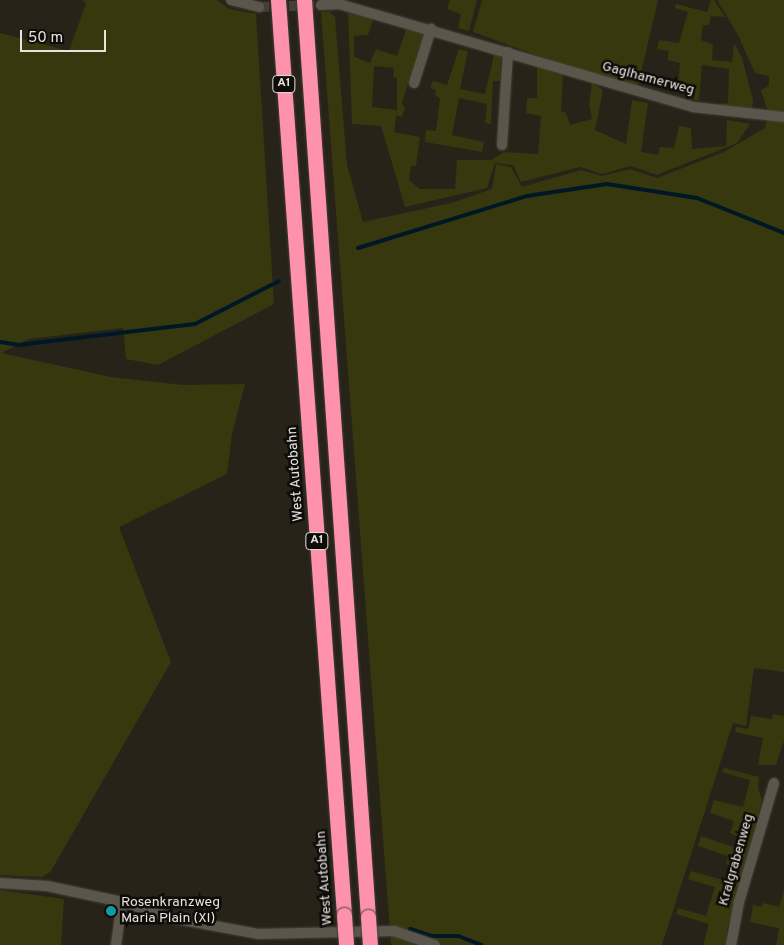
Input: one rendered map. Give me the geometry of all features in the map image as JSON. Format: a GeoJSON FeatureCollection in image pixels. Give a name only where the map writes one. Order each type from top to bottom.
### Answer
{"type":"FeatureCollection","features":[{"type":"Feature","properties":{"kind":"highway","name":"West Autobahn"},"geometry":{"type":"LineString","coordinates":[[278,0],[346,945]]}},
{"type":"Feature","properties":{"kind":"highway","name":"A1"},"geometry":{"type":"LineString","coordinates":[[304,0],[370,945]]}},
{"type":"Feature","properties":{"kind":"street"},"geometry":{"type":"LineString","coordinates":[[231,0],[259,7]]}},
{"type":"Feature","properties":{"kind":"street","name":"Gaglhamerweg"},"geometry":{"type":"LineString","coordinates":[[321,5],[339,4],[693,106],[784,117]]}},
{"type":"Feature","properties":{"kind":"street"},"geometry":{"type":"LineString","coordinates":[[414,83],[431,29]]}},
{"type":"Feature","properties":{"kind":"street"},"geometry":{"type":"LineString","coordinates":[[502,144],[508,52]]}},
{"type":"Feature","properties":{"kind":"street","name":"Kralgrabenweg"},"geometry":{"type":"LineString","coordinates":[[731,945],[740,899],[774,783]]}},
{"type":"Feature","properties":{"kind":"street"},"geometry":{"type":"LineString","coordinates":[[0,883],[47,886],[122,902],[172,918],[258,934],[394,931],[435,945]]}},
{"type":"Feature","properties":{"kind":"street"},"geometry":{"type":"LineString","coordinates":[[116,945],[122,902]]}},
{"type":"Feature","properties":{"kind":"shaded area"},"geometry":{"type":"Polygon","coordinates":[[[82,0],[217,0],[229,9],[256,14],[274,304],[158,365],[126,359],[123,328],[29,339],[1,353],[111,377],[183,385],[245,384],[232,434],[227,474],[119,527],[171,662],[51,871],[42,877],[0,875],[0,33],[69,51],[86,3],[82,0]]]}},
{"type":"Feature","properties":{"kind":"shaded area"},"geometry":{"type":"Polygon","coordinates":[[[450,0],[477,0],[469,31],[458,28],[461,14],[447,9],[450,0]]]}},
{"type":"Feature","properties":{"kind":"shaded area"},"geometry":{"type":"Polygon","coordinates":[[[482,0],[658,0],[638,86],[574,69],[473,32],[482,0]]]}},
{"type":"Feature","properties":{"kind":"shaded area"},"geometry":{"type":"Polygon","coordinates":[[[711,0],[714,0],[725,17],[711,16],[709,25],[703,25],[701,40],[713,45],[712,60],[732,62],[734,43],[742,58],[753,100],[752,111],[716,105],[728,103],[729,69],[702,65],[699,100],[694,100],[695,87],[678,85],[680,63],[667,60],[669,51],[657,49],[659,40],[679,43],[688,12],[675,8],[676,4],[707,12],[711,0]]]}},
{"type":"Feature","properties":{"kind":"shaded area"},"geometry":{"type":"Polygon","coordinates":[[[717,0],[784,0],[784,672],[754,668],[746,726],[733,723],[662,945],[391,945],[321,12],[330,12],[335,17],[347,165],[363,222],[451,203],[492,189],[496,164],[511,167],[522,187],[581,170],[602,176],[630,169],[657,178],[724,152],[765,128],[768,112],[761,90],[769,86],[769,76],[755,73],[738,35],[717,0]]]}},
{"type":"Feature","properties":{"kind":"shaded area"},"geometry":{"type":"Polygon","coordinates":[[[348,13],[374,17],[368,35],[354,36],[354,57],[370,63],[376,49],[397,56],[407,27],[424,33],[402,103],[405,108],[402,117],[397,116],[397,110],[394,132],[420,137],[416,166],[411,166],[409,180],[420,189],[455,189],[457,160],[491,160],[504,152],[538,154],[541,116],[526,113],[527,98],[537,98],[537,66],[563,75],[561,111],[566,113],[570,125],[592,119],[589,105],[592,83],[603,90],[595,130],[626,144],[632,100],[648,103],[641,152],[658,155],[660,147],[674,148],[679,126],[691,128],[692,149],[726,146],[727,120],[750,124],[737,143],[657,175],[631,166],[602,174],[580,167],[521,182],[513,165],[495,163],[487,188],[405,207],[381,126],[352,124],[348,13]],[[374,66],[372,107],[397,110],[397,78],[393,77],[394,68],[374,66]]]}},
{"type":"Feature","properties":{"kind":"shaded area"},"geometry":{"type":"Polygon","coordinates":[[[483,48],[501,55],[500,81],[493,81],[491,124],[485,123],[487,104],[459,98],[452,135],[484,142],[482,152],[425,142],[426,130],[436,131],[440,98],[435,95],[436,90],[430,88],[433,81],[447,85],[459,49],[468,51],[460,89],[485,94],[494,55],[482,51],[483,48]]]}},
{"type":"Feature","properties":{"kind":"shaded area"},"geometry":{"type":"Polygon","coordinates":[[[773,714],[784,716],[784,741],[776,765],[758,765],[763,738],[735,732],[736,727],[748,729],[751,716],[772,719],[773,714]]]}},
{"type":"Feature","properties":{"kind":"shaded area"},"geometry":{"type":"Polygon","coordinates":[[[724,768],[759,777],[758,788],[762,800],[727,930],[726,945],[703,945],[709,924],[676,914],[678,908],[706,916],[715,887],[688,879],[691,871],[726,881],[731,866],[726,864],[728,856],[698,846],[701,836],[740,849],[744,839],[730,833],[734,821],[710,813],[714,800],[743,807],[750,780],[722,772],[724,768]]]}},
{"type":"Feature","properties":{"kind":"shaded area"},"geometry":{"type":"Polygon","coordinates":[[[784,889],[784,945],[776,945],[779,928],[750,922],[753,905],[761,907],[763,903],[779,907],[784,889]]]}},
{"type":"Feature","properties":{"kind":"shaded area"},"geometry":{"type":"Polygon","coordinates":[[[0,890],[64,899],[61,945],[0,945],[0,890]]]}},
{"type":"Feature","properties":{"kind":"waterway"},"geometry":{"type":"LineString","coordinates":[[358,248],[527,196],[607,184],[697,198],[784,233]]}},
{"type":"Feature","properties":{"kind":"waterway"},"geometry":{"type":"LineString","coordinates":[[0,342],[18,345],[195,324],[279,281]]}},
{"type":"Feature","properties":{"kind":"waterway"},"geometry":{"type":"LineString","coordinates":[[410,929],[431,936],[458,936],[481,945]]}},
{"type":"Feature","properties":{"kind":"tunnel"},"geometry":{"type":"LineString","coordinates":[[259,7],[321,5]]}},
{"type":"Feature","properties":{"kind":"place","name":"Rosenkranzweg Maria Plain (XI)"},"geometry":{"type":"Point","coordinates":[111,911]}}]}
